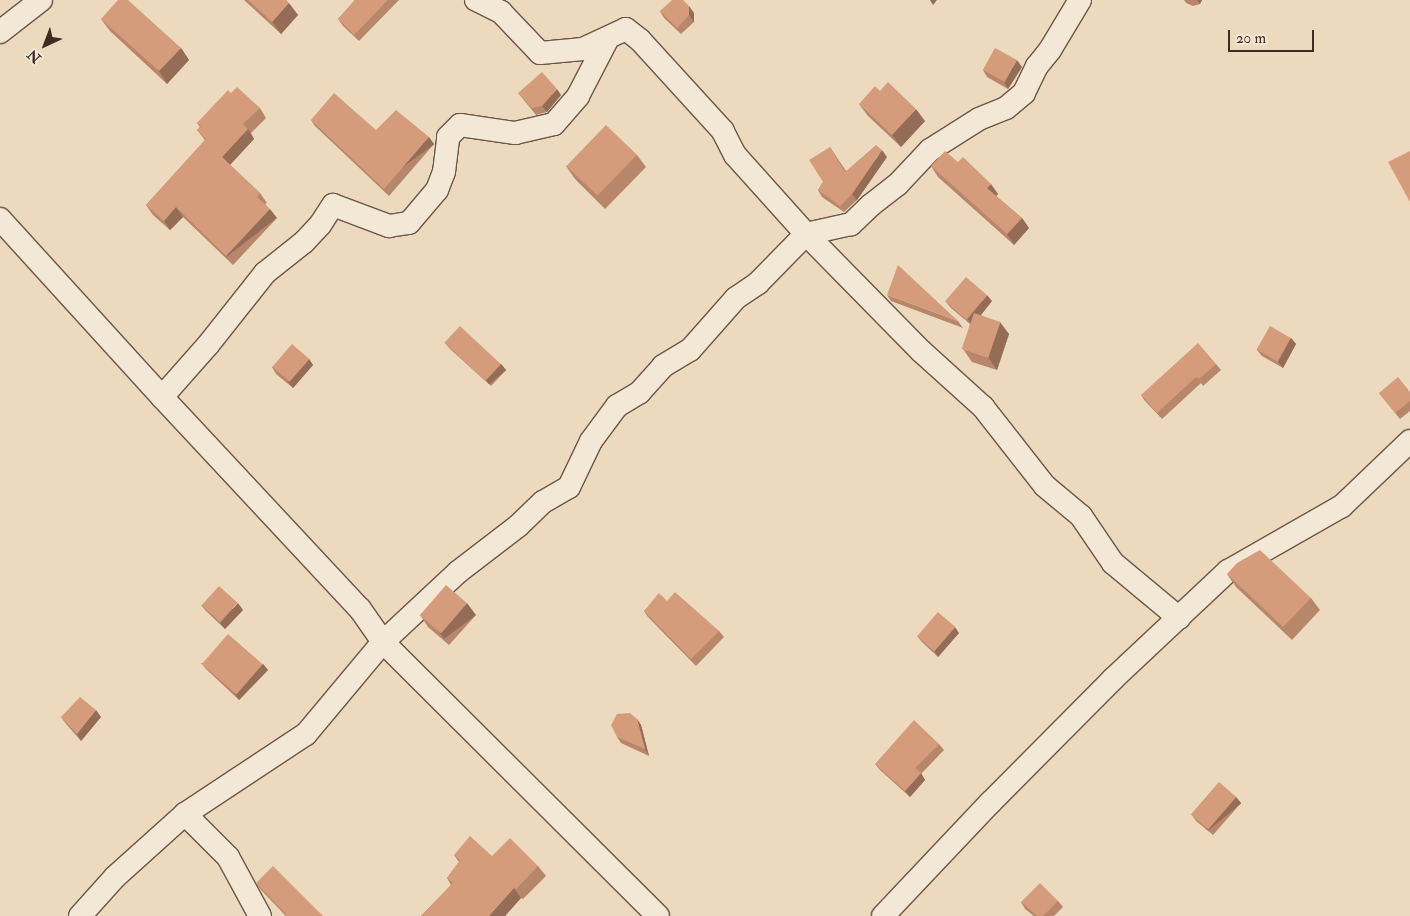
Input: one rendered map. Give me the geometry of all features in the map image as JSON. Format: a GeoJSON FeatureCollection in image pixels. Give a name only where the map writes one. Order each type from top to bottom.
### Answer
{"type":"FeatureCollection","features":[{"type":"Feature","properties":{"kind":"street"},"geometry":{"type":"LineString","coordinates":[[0,32],[41,0]]}},
{"type":"Feature","properties":{"kind":"street"},"geometry":{"type":"LineString","coordinates":[[476,0],[501,12],[518,33],[540,53],[583,48],[607,40],[626,29],[640,40],[723,131],[736,155],[806,234],[922,351],[983,407],[1045,486],[1081,516],[1113,563],[1179,618]]}},
{"type":"Feature","properties":{"kind":"street"},"geometry":{"type":"LineString","coordinates":[[80,916],[115,876],[185,814],[306,734],[383,642],[458,572],[518,526],[543,502],[569,487],[591,441],[617,406],[639,393],[663,366],[690,350],[736,298],[758,283],[806,234],[850,224],[871,204],[898,184],[930,150],[979,119],[999,112],[1024,93],[1036,66],[1050,50],[1080,0]]}},
{"type":"Feature","properties":{"kind":"street"},"geometry":{"type":"LineString","coordinates":[[162,397],[208,345],[265,273],[304,242],[320,225],[333,205],[389,226],[409,223],[437,190],[444,172],[448,137],[460,125],[515,133],[554,124],[578,96],[607,40]]}},
{"type":"Feature","properties":{"kind":"street"},"geometry":{"type":"LineString","coordinates":[[0,219],[162,397],[360,609],[383,642],[658,916]]}},
{"type":"Feature","properties":{"kind":"street"},"geometry":{"type":"LineString","coordinates":[[883,916],[990,803],[1113,679],[1228,571],[1342,506],[1410,441]]}},
{"type":"Feature","properties":{"kind":"street"},"geometry":{"type":"LineString","coordinates":[[185,814],[228,858],[260,916]]}},
{"type":"Feature","properties":{"kind":"building"},"geometry":{"type":"Polygon","coordinates":[[[118,0],[128,0],[181,48],[159,71],[101,19],[118,0]]]}},
{"type":"Feature","properties":{"kind":"building"},"geometry":{"type":"Polygon","coordinates":[[[248,0],[286,0],[289,3],[272,22],[248,0]]]}},
{"type":"Feature","properties":{"kind":"building"},"geometry":{"type":"Polygon","coordinates":[[[355,0],[388,0],[354,35],[338,19],[355,0]]]}},
{"type":"Feature","properties":{"kind":"building"},"geometry":{"type":"Polygon","coordinates":[[[672,0],[683,0],[689,6],[689,15],[677,28],[660,11],[672,0]]]}},
{"type":"Feature","properties":{"kind":"building"},"geometry":{"type":"Polygon","coordinates":[[[995,48],[1017,60],[1005,82],[983,70],[995,48]]]}},
{"type":"Feature","properties":{"kind":"building"},"geometry":{"type":"Polygon","coordinates":[[[542,72],[557,89],[542,106],[532,108],[518,93],[542,72]]]}},
{"type":"Feature","properties":{"kind":"building"},"geometry":{"type":"Polygon","coordinates":[[[888,82],[916,109],[892,135],[859,104],[875,86],[880,91],[888,82]]]}},
{"type":"Feature","properties":{"kind":"building"},"geometry":{"type":"Polygon","coordinates":[[[237,87],[260,108],[243,124],[248,129],[222,157],[260,193],[257,197],[270,209],[226,256],[176,207],[164,221],[146,205],[206,139],[197,130],[201,126],[197,123],[228,90],[231,93],[237,87]]]}},
{"type":"Feature","properties":{"kind":"building"},"geometry":{"type":"Polygon","coordinates":[[[334,93],[376,130],[396,110],[429,137],[384,189],[311,120],[334,93]]]}},
{"type":"Feature","properties":{"kind":"building"},"geometry":{"type":"Polygon","coordinates":[[[606,125],[637,155],[597,196],[566,166],[606,125]]]}},
{"type":"Feature","properties":{"kind":"building"},"geometry":{"type":"Polygon","coordinates":[[[876,145],[882,150],[852,194],[840,206],[818,190],[823,182],[809,160],[830,147],[845,172],[876,145]]]}},
{"type":"Feature","properties":{"kind":"building"},"geometry":{"type":"Polygon","coordinates":[[[945,151],[958,162],[963,157],[991,184],[987,188],[1022,218],[1007,234],[931,166],[945,151]]]}},
{"type":"Feature","properties":{"kind":"building"},"geometry":{"type":"Polygon","coordinates":[[[1410,151],[1410,202],[1388,162],[1410,151]]]}},
{"type":"Feature","properties":{"kind":"building"},"geometry":{"type":"Polygon","coordinates":[[[898,265],[958,321],[887,295],[898,265]]]}},
{"type":"Feature","properties":{"kind":"building"},"geometry":{"type":"Polygon","coordinates":[[[966,277],[987,295],[966,320],[945,301],[966,277]]]}},
{"type":"Feature","properties":{"kind":"building"},"geometry":{"type":"Polygon","coordinates":[[[974,313],[1000,322],[988,358],[962,349],[974,313]]]}},
{"type":"Feature","properties":{"kind":"building"},"geometry":{"type":"Polygon","coordinates":[[[460,326],[501,364],[485,381],[444,343],[460,326]]]}},
{"type":"Feature","properties":{"kind":"building"},"geometry":{"type":"Polygon","coordinates":[[[1270,326],[1291,338],[1277,361],[1256,349],[1270,326]]]}},
{"type":"Feature","properties":{"kind":"building"},"geometry":{"type":"Polygon","coordinates":[[[1198,343],[1216,364],[1199,379],[1196,377],[1157,413],[1141,395],[1198,343]]]}},
{"type":"Feature","properties":{"kind":"building"},"geometry":{"type":"Polygon","coordinates":[[[292,344],[309,359],[290,382],[272,367],[292,344]]]}},
{"type":"Feature","properties":{"kind":"building"},"geometry":{"type":"Polygon","coordinates":[[[1398,377],[1410,392],[1410,401],[1395,413],[1379,393],[1398,377]]]}},
{"type":"Feature","properties":{"kind":"building"},"geometry":{"type":"Polygon","coordinates":[[[1260,550],[1311,598],[1283,627],[1227,574],[1237,563],[1260,550]]]}},
{"type":"Feature","properties":{"kind":"building"},"geometry":{"type":"Polygon","coordinates":[[[446,585],[467,603],[441,634],[420,615],[446,585]]]}},
{"type":"Feature","properties":{"kind":"building"},"geometry":{"type":"Polygon","coordinates":[[[219,586],[238,603],[220,622],[202,605],[219,586]]]}},
{"type":"Feature","properties":{"kind":"building"},"geometry":{"type":"Polygon","coordinates":[[[675,592],[719,631],[691,659],[644,611],[659,593],[667,601],[675,592]]]}},
{"type":"Feature","properties":{"kind":"building"},"geometry":{"type":"Polygon","coordinates":[[[938,612],[955,627],[934,651],[917,636],[938,612]]]}},
{"type":"Feature","properties":{"kind":"building"},"geometry":{"type":"Polygon","coordinates":[[[228,634],[263,664],[236,694],[202,664],[228,634]]]}},
{"type":"Feature","properties":{"kind":"building"},"geometry":{"type":"Polygon","coordinates":[[[80,697],[96,710],[77,734],[61,717],[80,697]]]}},
{"type":"Feature","properties":{"kind":"building"},"geometry":{"type":"Polygon","coordinates":[[[630,713],[637,719],[645,749],[617,737],[611,725],[617,714],[630,713]]]}},
{"type":"Feature","properties":{"kind":"building"},"geometry":{"type":"Polygon","coordinates":[[[914,720],[939,744],[915,768],[921,773],[905,791],[875,764],[914,720]]]}},
{"type":"Feature","properties":{"kind":"building"},"geometry":{"type":"Polygon","coordinates":[[[1219,782],[1236,797],[1208,830],[1191,814],[1219,782]]]}},
{"type":"Feature","properties":{"kind":"building"},"geometry":{"type":"Polygon","coordinates":[[[470,836],[492,856],[510,838],[538,866],[516,889],[514,888],[489,916],[421,916],[453,883],[447,878],[460,860],[454,855],[470,836]]]}},
{"type":"Feature","properties":{"kind":"building"},"geometry":{"type":"Polygon","coordinates":[[[273,866],[323,916],[284,916],[286,914],[256,883],[273,866]]]}},
{"type":"Feature","properties":{"kind":"building"},"geometry":{"type":"Polygon","coordinates":[[[1040,883],[1058,901],[1043,916],[1037,916],[1021,902],[1040,883]]]}}]}
